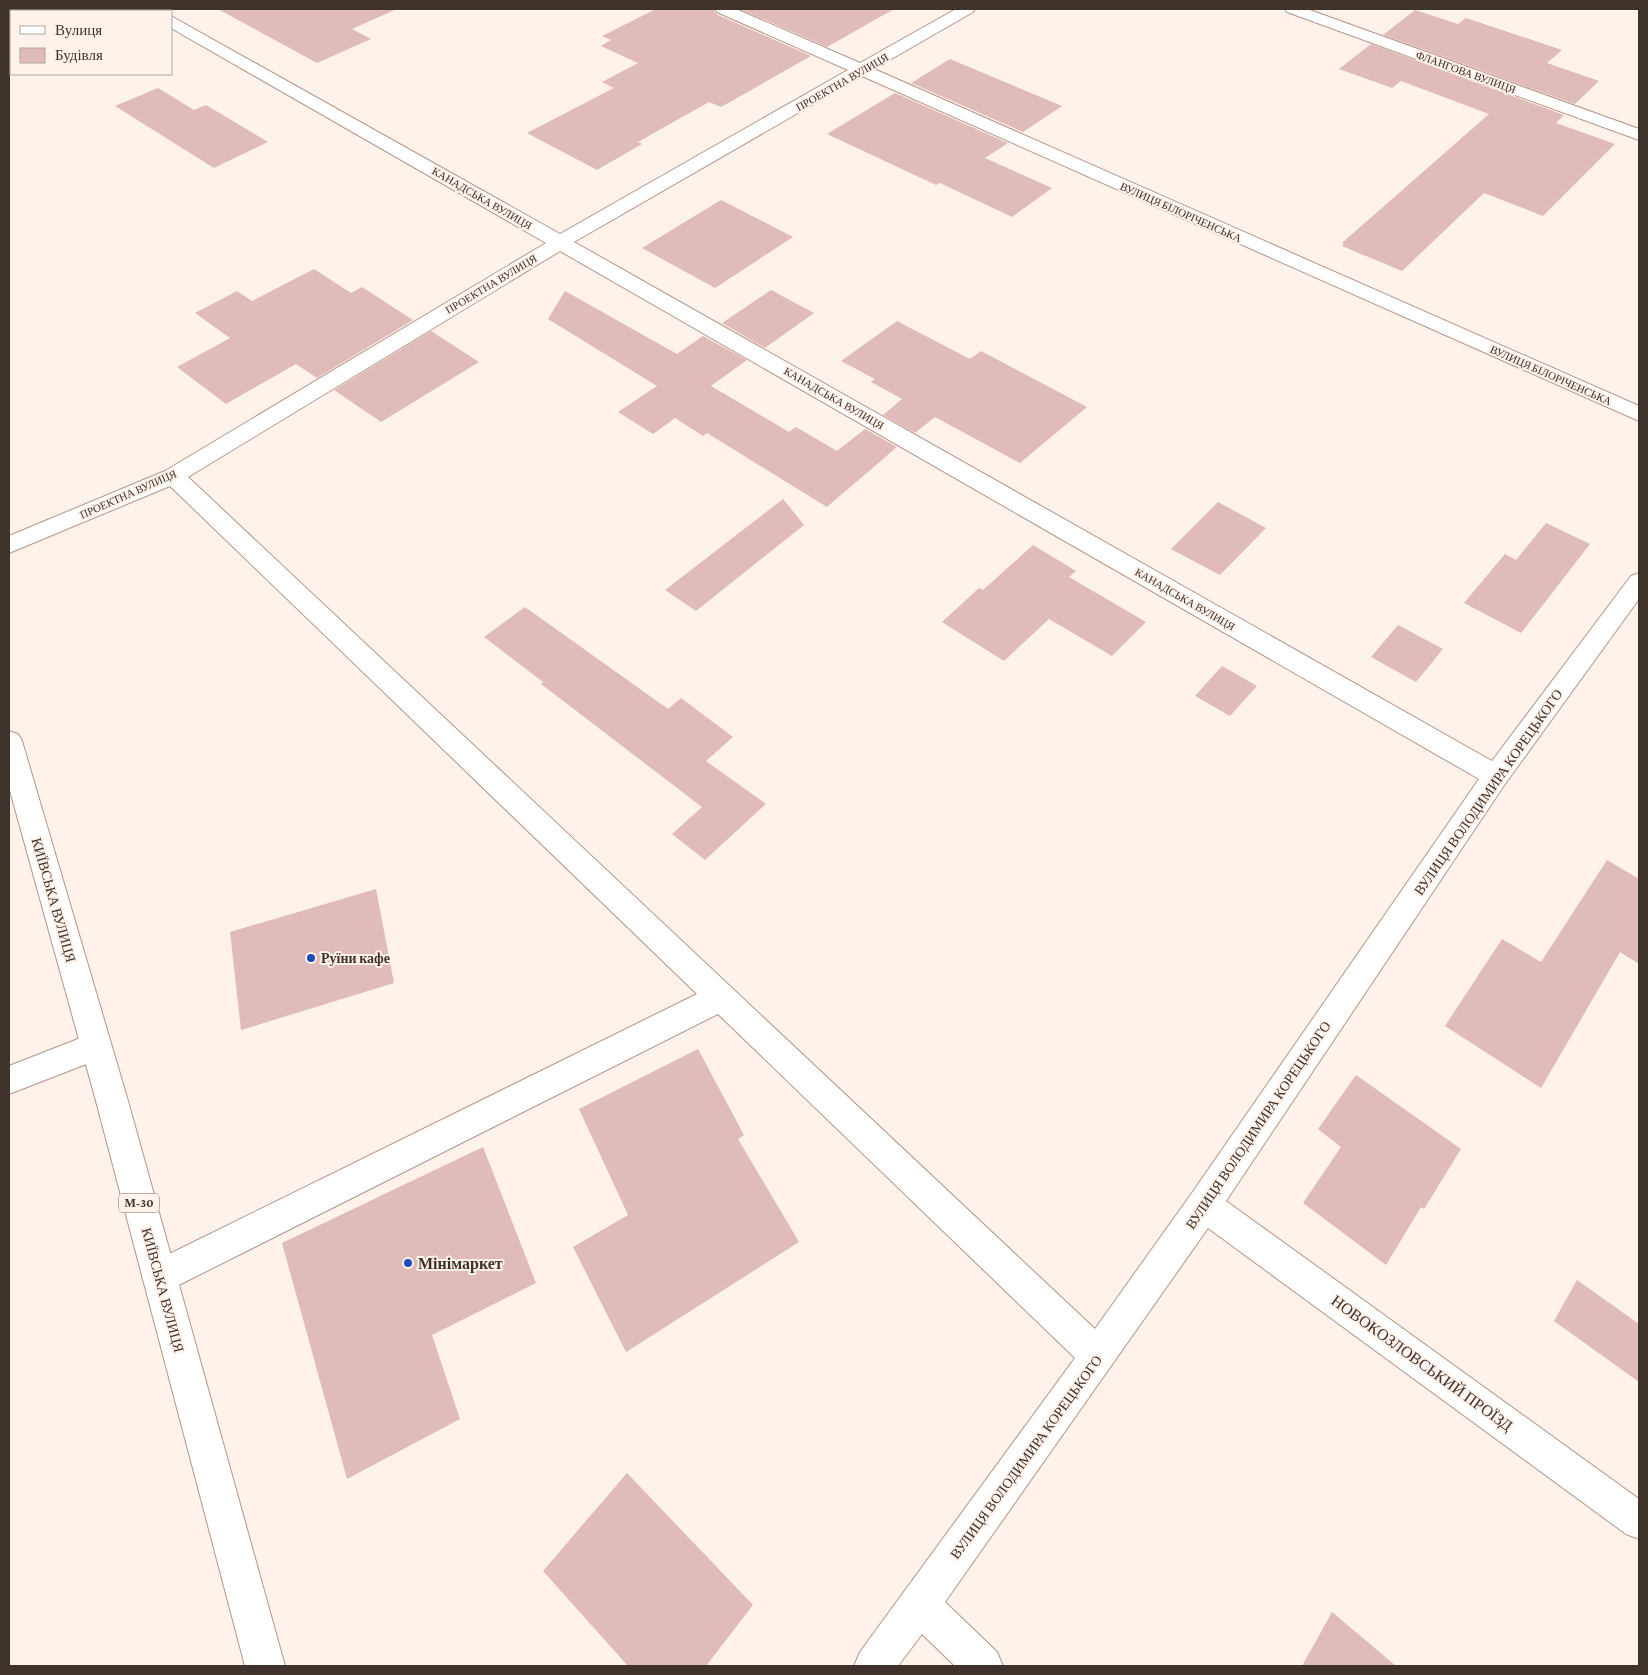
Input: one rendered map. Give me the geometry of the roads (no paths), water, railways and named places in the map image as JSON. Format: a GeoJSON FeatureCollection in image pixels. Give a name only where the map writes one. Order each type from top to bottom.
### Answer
{"type":"FeatureCollection","features":[{"type":"Feature","properties":{"kind":"main road","name":"ВУЛИЦЯ БІЛОРІЧЕНСЬКА"},"geometry":{"type":"LineString","coordinates":[[723,9],[1639,414]]}},
{"type":"Feature","properties":{"kind":"main road","name":"ПРОЕКТНА ВУЛИЦЯ"},"geometry":{"type":"LineString","coordinates":[[9,545],[173,476],[561,242],[967,9]]}},
{"type":"Feature","properties":{"kind":"main road","name":"ФЛАНГОВА ВУЛИЦЯ"},"geometry":{"type":"LineString","coordinates":[[1293,9],[1639,135]]}},
{"type":"Feature","properties":{"kind":"main road","name":"КАНАДСЬКА ВУЛИЦЯ"},"geometry":{"type":"LineString","coordinates":[[172,22],[1496,776]]}},
{"type":"Feature","properties":{"kind":"main road"},"geometry":{"type":"LineString","coordinates":[[173,476],[1098,1356]]}},
{"type":"Feature","properties":{"kind":"main road","name":"ВУЛИЦЯ ВОЛОДИМИРА КОРЕЦЬКОГО"},"geometry":{"type":"LineString","coordinates":[[874,1666],[920,1605],[1204,1205],[1496,776],[1639,582]]}},
{"type":"Feature","properties":{"kind":"main road","name":"КИЇВСЬКА ВУЛИЦЯ"},"geometry":{"type":"LineString","coordinates":[[9,741],[96,1046],[265,1666]]}},
{"type":"Feature","properties":{"kind":"main road"},"geometry":{"type":"LineString","coordinates":[[159,1277],[720,998]]}},
{"type":"Feature","properties":{"kind":"main road"},"geometry":{"type":"LineString","coordinates":[[9,1080],[96,1046]]}},
{"type":"Feature","properties":{"kind":"main road","name":"НОВОКОЗЛОВСЬКИЙ ПРОЇЗД"},"geometry":{"type":"LineString","coordinates":[[1204,1205],[1639,1521]]}},
{"type":"Feature","properties":{"kind":"main road"},"geometry":{"type":"LineString","coordinates":[[920,1605],[983,1666]]}},
{"type":"Feature","properties":{"kind":"place","name":"Руїни кафе"},"geometry":{"type":"Point","coordinates":[311,958]}},
{"type":"Feature","properties":{"kind":"place","name":"Мінімаркет"},"geometry":{"type":"Point","coordinates":[408,1263]}}]}
